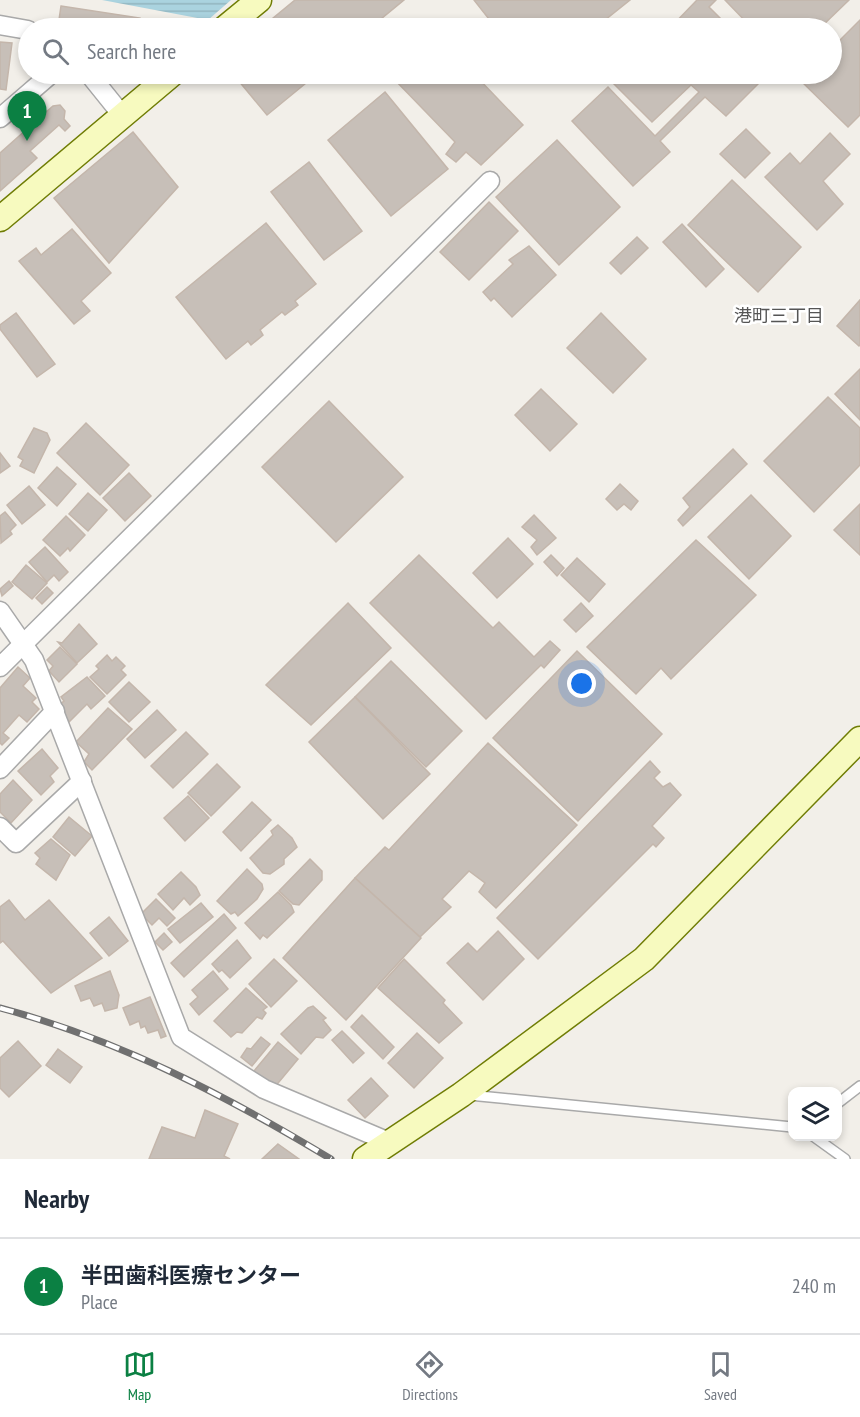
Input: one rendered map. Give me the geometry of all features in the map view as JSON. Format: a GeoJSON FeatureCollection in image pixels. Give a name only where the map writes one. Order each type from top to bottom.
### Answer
{"type":"FeatureCollection","features":[{"type":"Feature","properties":{"kind":"street"},"geometry":{"type":"LineString","coordinates":[[238,18],[260,0]]}},
{"type":"Feature","properties":{"kind":"street"},"geometry":{"type":"LineString","coordinates":[[0,25],[18,28]]}},
{"type":"Feature","properties":{"kind":"street"},"geometry":{"type":"LineString","coordinates":[[0,118],[39,84]]}},
{"type":"Feature","properties":{"kind":"street"},"geometry":{"type":"LineString","coordinates":[[96,84],[122,115]]}},
{"type":"Feature","properties":{"kind":"street"},"geometry":{"type":"LineString","coordinates":[[0,219],[160,84]]}},
{"type":"Feature","properties":{"kind":"street"},"geometry":{"type":"LineString","coordinates":[[0,667],[490,181]]}},
{"type":"Feature","properties":{"kind":"street"},"geometry":{"type":"LineString","coordinates":[[0,612],[34,660],[181,1038],[264,1089],[389,1142]]}},
{"type":"Feature","properties":{"kind":"street"},"geometry":{"type":"LineString","coordinates":[[0,769],[55,711]]}},
{"type":"Feature","properties":{"kind":"street"},"geometry":{"type":"LineString","coordinates":[[365,1159],[461,1095],[644,959],[860,738]]}},
{"type":"Feature","properties":{"kind":"street"},"geometry":{"type":"LineString","coordinates":[[0,827],[16,843],[82,781]]}},
{"type":"Feature","properties":{"kind":"lane"},"geometry":{"type":"LineString","coordinates":[[842,1099],[860,1086]]}},
{"type":"Feature","properties":{"kind":"lane"},"geometry":{"type":"LineString","coordinates":[[461,1095],[788,1127]]}},
{"type":"Feature","properties":{"kind":"lane"},"geometry":{"type":"LineString","coordinates":[[819,1141],[845,1159]]}},
{"type":"Feature","properties":{"kind":"water"},"geometry":{"type":"Polygon","coordinates":[[[102,0],[231,0],[210,18],[197,18],[102,0]]]}},
{"type":"Feature","properties":{"kind":"building"},"geometry":{"type":"Polygon","coordinates":[[[295,0],[404,0],[382,18],[273,18],[295,0]]]}},
{"type":"Feature","properties":{"kind":"building"},"geometry":{"type":"Polygon","coordinates":[[[474,0],[630,0],[608,18],[488,18],[474,0]]]}},
{"type":"Feature","properties":{"kind":"building"},"geometry":{"type":"Polygon","coordinates":[[[697,0],[716,0],[709,7],[720,18],[680,18],[697,0]]]}},
{"type":"Feature","properties":{"kind":"building"},"geometry":{"type":"Polygon","coordinates":[[[725,0],[849,0],[830,18],[742,18],[725,0]]]}},
{"type":"Feature","properties":{"kind":"building"},"geometry":{"type":"Polygon","coordinates":[[[61,6],[140,18],[59,18],[61,6]]]}},
{"type":"Feature","properties":{"kind":"building"},"geometry":{"type":"Polygon","coordinates":[[[860,20],[860,115],[848,127],[804,84],[842,84],[842,38],[860,20]]]}},
{"type":"Feature","properties":{"kind":"building"},"geometry":{"type":"Polygon","coordinates":[[[0,42],[12,43],[6,90],[0,89],[0,42]]]}},
{"type":"Feature","properties":{"kind":"building"},"geometry":{"type":"Polygon","coordinates":[[[241,84],[305,84],[267,115],[241,84]]]}},
{"type":"Feature","properties":{"kind":"building"},"geometry":{"type":"Polygon","coordinates":[[[399,84],[484,84],[523,125],[481,165],[466,152],[456,162],[446,154],[455,142],[399,84]]]}},
{"type":"Feature","properties":{"kind":"building"},"geometry":{"type":"Polygon","coordinates":[[[614,84],[758,84],[726,116],[705,97],[660,141],[670,152],[633,186],[572,121],[608,87],[655,136],[699,92],[691,85],[652,122],[614,84]]]}},
{"type":"Feature","properties":{"kind":"building"},"geometry":{"type":"Polygon","coordinates":[[[385,92],[448,169],[391,216],[328,140],[385,92]]]}},
{"type":"Feature","properties":{"kind":"building"},"geometry":{"type":"Polygon","coordinates":[[[60,105],[65,111],[64,119],[70,126],[65,131],[59,125],[30,151],[37,158],[0,191],[0,153],[53,106],[60,105]]]}},
{"type":"Feature","properties":{"kind":"building"},"geometry":{"type":"Polygon","coordinates":[[[746,129],[770,153],[745,178],[720,154],[746,129]]]}},
{"type":"Feature","properties":{"kind":"building"},"geometry":{"type":"Polygon","coordinates":[[[133,132],[178,187],[109,263],[54,198],[133,132]]]}},
{"type":"Feature","properties":{"kind":"building"},"geometry":{"type":"Polygon","coordinates":[[[830,133],[850,154],[823,181],[843,204],[817,230],[765,177],[790,153],[800,164],[830,133]]]}},
{"type":"Feature","properties":{"kind":"building"},"geometry":{"type":"Polygon","coordinates":[[[557,140],[620,207],[559,265],[496,197],[557,140]]]}},
{"type":"Feature","properties":{"kind":"building"},"geometry":{"type":"Polygon","coordinates":[[[309,162],[362,231],[324,260],[271,192],[309,162]]]}},
{"type":"Feature","properties":{"kind":"building"},"geometry":{"type":"Polygon","coordinates":[[[732,180],[801,247],[758,292],[688,225],[732,180]]]}},
{"type":"Feature","properties":{"kind":"building"},"geometry":{"type":"Polygon","coordinates":[[[489,202],[518,231],[469,280],[440,252],[489,202]]]}},
{"type":"Feature","properties":{"kind":"building"},"geometry":{"type":"Polygon","coordinates":[[[266,223],[316,284],[295,301],[298,305],[285,315],[282,312],[260,330],[263,335],[251,345],[248,341],[226,359],[176,297],[266,223]]]}},
{"type":"Feature","properties":{"kind":"building"},"geometry":{"type":"Polygon","coordinates":[[[682,224],[724,269],[706,287],[663,242],[682,224]]]}},
{"type":"Feature","properties":{"kind":"building"},"geometry":{"type":"Polygon","coordinates":[[[72,229],[111,273],[81,301],[90,311],[74,324],[19,261],[36,248],[41,255],[72,229]]]}},
{"type":"Feature","properties":{"kind":"building"},"geometry":{"type":"Polygon","coordinates":[[[637,237],[648,248],[621,274],[610,263],[637,237]]]}},
{"type":"Feature","properties":{"kind":"building"},"geometry":{"type":"Polygon","coordinates":[[[529,246],[556,275],[512,317],[494,298],[491,301],[483,292],[513,264],[509,260],[529,246]]]}},
{"type":"Feature","properties":{"kind":"building"},"geometry":{"type":"Polygon","coordinates":[[[860,300],[860,345],[859,346],[837,326],[860,300]]]}},
{"type":"Feature","properties":{"kind":"building"},"geometry":{"type":"Polygon","coordinates":[[[16,313],[55,364],[37,377],[0,329],[0,325],[16,313]]]}},
{"type":"Feature","properties":{"kind":"building"},"geometry":{"type":"Polygon","coordinates":[[[601,313],[646,359],[613,393],[567,348],[601,313]]]}},
{"type":"Feature","properties":{"kind":"building"},"geometry":{"type":"Polygon","coordinates":[[[860,369],[860,420],[835,394],[860,369]]]}},
{"type":"Feature","properties":{"kind":"building"},"geometry":{"type":"Polygon","coordinates":[[[541,389],[577,424],[550,451],[515,415],[541,389]]]}},
{"type":"Feature","properties":{"kind":"building"},"geometry":{"type":"Polygon","coordinates":[[[828,397],[860,428],[860,465],[814,512],[764,461],[828,397]]]}},
{"type":"Feature","properties":{"kind":"building"},"geometry":{"type":"Polygon","coordinates":[[[329,401],[403,477],[336,542],[262,467],[329,401]]]}},
{"type":"Feature","properties":{"kind":"building"},"geometry":{"type":"Polygon","coordinates":[[[86,423],[129,465],[100,495],[57,453],[86,423]]]}},
{"type":"Feature","properties":{"kind":"building"},"geometry":{"type":"Polygon","coordinates":[[[34,428],[47,433],[50,440],[34,473],[20,466],[23,460],[18,457],[34,428]]]}},
{"type":"Feature","properties":{"kind":"building"},"geometry":{"type":"Polygon","coordinates":[[[733,449],[747,464],[683,526],[678,520],[690,507],[683,498],[733,449]]]}},
{"type":"Feature","properties":{"kind":"building"},"geometry":{"type":"Polygon","coordinates":[[[0,453],[10,466],[0,473],[0,453]]]}},
{"type":"Feature","properties":{"kind":"building"},"geometry":{"type":"Polygon","coordinates":[[[57,467],[76,484],[57,506],[38,488],[57,467]]]}},
{"type":"Feature","properties":{"kind":"building"},"geometry":{"type":"Polygon","coordinates":[[[129,473],[151,496],[125,521],[103,498],[129,473]]]}},
{"type":"Feature","properties":{"kind":"building"},"geometry":{"type":"Polygon","coordinates":[[[620,484],[638,501],[631,510],[624,504],[617,510],[606,499],[620,484]]]}},
{"type":"Feature","properties":{"kind":"building"},"geometry":{"type":"Polygon","coordinates":[[[29,486],[45,505],[22,524],[7,505],[29,486]]]}},
{"type":"Feature","properties":{"kind":"building"},"geometry":{"type":"Polygon","coordinates":[[[88,493],[107,510],[88,531],[69,514],[88,493]]]}},
{"type":"Feature","properties":{"kind":"building"},"geometry":{"type":"Polygon","coordinates":[[[751,495],[791,536],[749,579],[708,537],[751,495]]]}},
{"type":"Feature","properties":{"kind":"building"},"geometry":{"type":"Polygon","coordinates":[[[860,504],[860,555],[834,530],[860,504]]]}},
{"type":"Feature","properties":{"kind":"building"},"geometry":{"type":"Polygon","coordinates":[[[5,512],[16,525],[10,531],[12,534],[1,543],[0,516],[5,512]]]}},
{"type":"Feature","properties":{"kind":"building"},"geometry":{"type":"Polygon","coordinates":[[[534,515],[556,538],[537,555],[531,547],[537,540],[522,527],[534,515]]]}},
{"type":"Feature","properties":{"kind":"building"},"geometry":{"type":"Polygon","coordinates":[[[66,516],[85,535],[70,551],[68,548],[60,556],[43,540],[66,516]]]}},
{"type":"Feature","properties":{"kind":"building"},"geometry":{"type":"Polygon","coordinates":[[[508,538],[533,564],[497,598],[473,573],[508,538]]]}},
{"type":"Feature","properties":{"kind":"building"},"geometry":{"type":"Polygon","coordinates":[[[696,540],[756,595],[671,679],[661,668],[636,694],[587,647],[696,540]]]}},
{"type":"Feature","properties":{"kind":"building"},"geometry":{"type":"Polygon","coordinates":[[[45,547],[68,572],[59,581],[54,575],[47,582],[29,562],[45,547]]]}},
{"type":"Feature","properties":{"kind":"building"},"geometry":{"type":"Polygon","coordinates":[[[419,555],[493,628],[499,622],[534,657],[550,641],[560,650],[544,668],[541,665],[486,719],[370,603],[419,555]]]}},
{"type":"Feature","properties":{"kind":"building"},"geometry":{"type":"Polygon","coordinates":[[[551,555],[564,568],[557,576],[544,562],[551,555]]]}},
{"type":"Feature","properties":{"kind":"building"},"geometry":{"type":"Polygon","coordinates":[[[577,558],[605,584],[589,602],[561,575],[577,558]]]}},
{"type":"Feature","properties":{"kind":"building"},"geometry":{"type":"Polygon","coordinates":[[[26,565],[47,583],[32,599],[12,582],[26,565]]]}},
{"type":"Feature","properties":{"kind":"building"},"geometry":{"type":"Polygon","coordinates":[[[9,581],[13,586],[2,596],[0,589],[9,581]]]}},
{"type":"Feature","properties":{"kind":"building"},"geometry":{"type":"Polygon","coordinates":[[[47,587],[53,593],[42,604],[36,598],[47,587]]]}},
{"type":"Feature","properties":{"kind":"building"},"geometry":{"type":"Polygon","coordinates":[[[348,603],[391,648],[311,725],[266,685],[348,603]]]}},
{"type":"Feature","properties":{"kind":"building"},"geometry":{"type":"Polygon","coordinates":[[[581,603],[593,616],[576,632],[564,620],[581,603]]]}},
{"type":"Feature","properties":{"kind":"building"},"geometry":{"type":"Polygon","coordinates":[[[79,624],[97,644],[77,663],[58,642],[62,643],[79,624]]]}},
{"type":"Feature","properties":{"kind":"building"},"geometry":{"type":"Polygon","coordinates":[[[60,647],[77,664],[59,682],[49,671],[53,666],[47,660],[60,647]]]}},
{"type":"Feature","properties":{"kind":"building"},"geometry":{"type":"Polygon","coordinates":[[[577,651],[662,734],[578,821],[493,738],[577,651]]]}},
{"type":"Feature","properties":{"kind":"building"},"geometry":{"type":"Polygon","coordinates":[[[107,655],[112,661],[116,657],[125,666],[121,670],[126,675],[107,694],[90,677],[99,669],[96,666],[107,655]]]}},
{"type":"Feature","properties":{"kind":"building"},"geometry":{"type":"Polygon","coordinates":[[[391,661],[462,731],[426,767],[355,697],[391,661]]]}},
{"type":"Feature","properties":{"kind":"building"},"geometry":{"type":"Polygon","coordinates":[[[18,667],[30,678],[23,686],[36,698],[32,702],[39,709],[27,722],[19,715],[3,733],[9,738],[2,745],[0,743],[0,688],[18,667]]]}},
{"type":"Feature","properties":{"kind":"building"},"geometry":{"type":"Polygon","coordinates":[[[87,677],[105,696],[91,709],[87,704],[69,722],[59,705],[64,701],[61,697],[87,677]]]}},
{"type":"Feature","properties":{"kind":"building"},"geometry":{"type":"Polygon","coordinates":[[[129,682],[150,702],[129,722],[109,702],[129,682]]]}},
{"type":"Feature","properties":{"kind":"building"},"geometry":{"type":"Polygon","coordinates":[[[355,697],[430,774],[383,819],[309,742],[355,697]]]}},
{"type":"Feature","properties":{"kind":"building"},"geometry":{"type":"Polygon","coordinates":[[[108,708],[132,729],[92,770],[84,762],[89,754],[76,742],[108,708]]]}},
{"type":"Feature","properties":{"kind":"building"},"geometry":{"type":"Polygon","coordinates":[[[157,710],[176,730],[145,758],[127,739],[157,710]]]}},
{"type":"Feature","properties":{"kind":"building"},"geometry":{"type":"Polygon","coordinates":[[[186,732],[208,754],[173,788],[151,766],[186,732]]]}},
{"type":"Feature","properties":{"kind":"building"},"geometry":{"type":"Polygon","coordinates":[[[488,743],[577,825],[496,908],[479,892],[485,883],[469,871],[442,899],[451,907],[420,937],[355,878],[385,847],[389,850],[488,743]]]}},
{"type":"Feature","properties":{"kind":"building"},"geometry":{"type":"Polygon","coordinates":[[[42,749],[58,768],[50,776],[54,782],[41,795],[18,771],[42,749]]]}},
{"type":"Feature","properties":{"kind":"building"},"geometry":{"type":"Polygon","coordinates":[[[650,761],[660,772],[654,778],[663,787],[670,783],[681,795],[652,826],[664,838],[656,847],[653,844],[538,959],[497,918],[650,761]]]}},
{"type":"Feature","properties":{"kind":"building"},"geometry":{"type":"Polygon","coordinates":[[[217,764],[240,787],[211,816],[188,793],[217,764]]]}},
{"type":"Feature","properties":{"kind":"building"},"geometry":{"type":"Polygon","coordinates":[[[13,780],[32,800],[11,823],[0,812],[0,794],[13,780]]]}},
{"type":"Feature","properties":{"kind":"building"},"geometry":{"type":"Polygon","coordinates":[[[188,796],[209,818],[185,841],[164,818],[188,796]]]}},
{"type":"Feature","properties":{"kind":"building"},"geometry":{"type":"Polygon","coordinates":[[[252,802],[271,820],[241,851],[223,832],[252,802]]]}},
{"type":"Feature","properties":{"kind":"building"},"geometry":{"type":"Polygon","coordinates":[[[69,817],[92,836],[75,856],[53,837],[69,817]]]}},
{"type":"Feature","properties":{"kind":"building"},"geometry":{"type":"Polygon","coordinates":[[[278,825],[292,838],[297,847],[284,859],[284,864],[270,874],[263,873],[250,858],[273,835],[271,831],[278,825]]]}},
{"type":"Feature","properties":{"kind":"building"},"geometry":{"type":"Polygon","coordinates":[[[51,839],[70,855],[56,880],[36,864],[40,858],[35,853],[51,839]]]}},
{"type":"Feature","properties":{"kind":"building"},"geometry":{"type":"Polygon","coordinates":[[[310,859],[322,871],[322,880],[299,905],[293,904],[279,891],[310,859]]]}},
{"type":"Feature","properties":{"kind":"building"},"geometry":{"type":"Polygon","coordinates":[[[247,869],[262,884],[263,889],[257,899],[238,916],[235,912],[231,914],[217,901],[247,869]]]}},
{"type":"Feature","properties":{"kind":"building"},"geometry":{"type":"Polygon","coordinates":[[[181,872],[196,887],[200,895],[190,905],[184,898],[173,910],[158,894],[181,872]]]}},
{"type":"Feature","properties":{"kind":"building"},"geometry":{"type":"Polygon","coordinates":[[[355,878],[421,938],[346,1020],[283,958],[355,878]]]}},
{"type":"Feature","properties":{"kind":"building"},"geometry":{"type":"Polygon","coordinates":[[[278,892],[291,905],[294,912],[267,938],[263,935],[260,939],[245,923],[278,892]]]}},
{"type":"Feature","properties":{"kind":"building"},"geometry":{"type":"Polygon","coordinates":[[[156,899],[175,918],[167,926],[159,918],[152,925],[141,914],[156,899]]]}},
{"type":"Feature","properties":{"kind":"building"},"geometry":{"type":"Polygon","coordinates":[[[9,900],[25,920],[49,900],[102,958],[51,993],[3,941],[0,943],[0,907],[9,900]]]}},
{"type":"Feature","properties":{"kind":"building"},"geometry":{"type":"Polygon","coordinates":[[[201,903],[213,917],[180,943],[168,929],[201,903]]]}},
{"type":"Feature","properties":{"kind":"building"},"geometry":{"type":"Polygon","coordinates":[[[224,914],[236,928],[184,977],[171,963],[224,914]]]}},
{"type":"Feature","properties":{"kind":"building"},"geometry":{"type":"Polygon","coordinates":[[[109,917],[128,941],[109,956],[90,933],[109,917]]]}},
{"type":"Feature","properties":{"kind":"building"},"geometry":{"type":"Polygon","coordinates":[[[498,931],[524,959],[483,1000],[447,963],[468,943],[477,952],[498,931]]]}},
{"type":"Feature","properties":{"kind":"building"},"geometry":{"type":"Polygon","coordinates":[[[164,933],[172,942],[163,950],[155,942],[164,933]]]}},
{"type":"Feature","properties":{"kind":"building"},"geometry":{"type":"Polygon","coordinates":[[[237,940],[251,958],[230,978],[222,970],[219,972],[212,964],[237,940]]]}},
{"type":"Feature","properties":{"kind":"building"},"geometry":{"type":"Polygon","coordinates":[[[274,959],[297,981],[271,1007],[249,984],[274,959]]]}},
{"type":"Feature","properties":{"kind":"building"},"geometry":{"type":"Polygon","coordinates":[[[404,959],[445,1000],[443,1003],[462,1023],[439,1043],[378,988],[404,959]]]}},
{"type":"Feature","properties":{"kind":"building"},"geometry":{"type":"Polygon","coordinates":[[[110,971],[119,995],[117,1008],[105,1011],[102,1003],[94,1006],[90,998],[81,1001],[75,986],[110,971]]]}},
{"type":"Feature","properties":{"kind":"building"},"geometry":{"type":"Polygon","coordinates":[[[213,971],[228,989],[199,1015],[190,1004],[198,997],[192,990],[213,971]]]}},
{"type":"Feature","properties":{"kind":"building"},"geometry":{"type":"Polygon","coordinates":[[[246,988],[267,1007],[263,1010],[266,1013],[262,1019],[257,1017],[242,1033],[237,1032],[231,1037],[214,1021],[246,988]]]}},
{"type":"Feature","properties":{"kind":"building"},"geometry":{"type":"Polygon","coordinates":[[[150,997],[166,1036],[161,1038],[158,1030],[148,1033],[145,1026],[141,1028],[139,1021],[130,1025],[123,1008],[150,997]]]}},
{"type":"Feature","properties":{"kind":"building"},"geometry":{"type":"Polygon","coordinates":[[[313,1006],[326,1018],[323,1020],[331,1030],[323,1038],[316,1037],[301,1054],[281,1034],[313,1006]]]}},
{"type":"Feature","properties":{"kind":"building"},"geometry":{"type":"Polygon","coordinates":[[[362,1015],[394,1047],[383,1059],[351,1027],[362,1015]]]}},
{"type":"Feature","properties":{"kind":"building"},"geometry":{"type":"Polygon","coordinates":[[[342,1031],[364,1053],[353,1063],[332,1040],[342,1031]]]}},
{"type":"Feature","properties":{"kind":"building"},"geometry":{"type":"Polygon","coordinates":[[[417,1033],[443,1058],[414,1088],[388,1063],[417,1033]]]}},
{"type":"Feature","properties":{"kind":"building"},"geometry":{"type":"Polygon","coordinates":[[[261,1037],[270,1044],[252,1066],[241,1057],[247,1048],[251,1049],[261,1037]]]}},
{"type":"Feature","properties":{"kind":"building"},"geometry":{"type":"Polygon","coordinates":[[[18,1041],[41,1066],[9,1097],[0,1088],[0,1058],[18,1041]]]}},
{"type":"Feature","properties":{"kind":"building"},"geometry":{"type":"Polygon","coordinates":[[[278,1042],[298,1059],[274,1088],[254,1071],[278,1042]]]}},
{"type":"Feature","properties":{"kind":"building"},"geometry":{"type":"Polygon","coordinates":[[[58,1049],[82,1067],[70,1083],[46,1065],[58,1049]]]}},
{"type":"Feature","properties":{"kind":"building"},"geometry":{"type":"Polygon","coordinates":[[[371,1078],[388,1096],[365,1118],[348,1100],[371,1078]]]}},
{"type":"Feature","properties":{"kind":"building"},"geometry":{"type":"Polygon","coordinates":[[[205,1110],[238,1124],[224,1156],[230,1159],[149,1159],[162,1127],[195,1138],[205,1110]]]}},
{"type":"Feature","properties":{"kind":"building"},"geometry":{"type":"Polygon","coordinates":[[[278,1144],[299,1159],[262,1159],[278,1144]]]}},
{"type":"Feature","properties":{"kind":"railway"},"geometry":{"type":"LineString","coordinates":[[0,1008],[44,1021],[129,1053],[252,1113],[331,1159]]}},
{"type":"Feature","properties":{"kind":"place","name":"半田歯科医療センター"},"geometry":{"type":"Point","coordinates":[27,141]}},
{"type":"Feature","properties":{"kind":"district","name":"港町三丁目"},"geometry":{"type":"Point","coordinates":[779,316]}}]}
